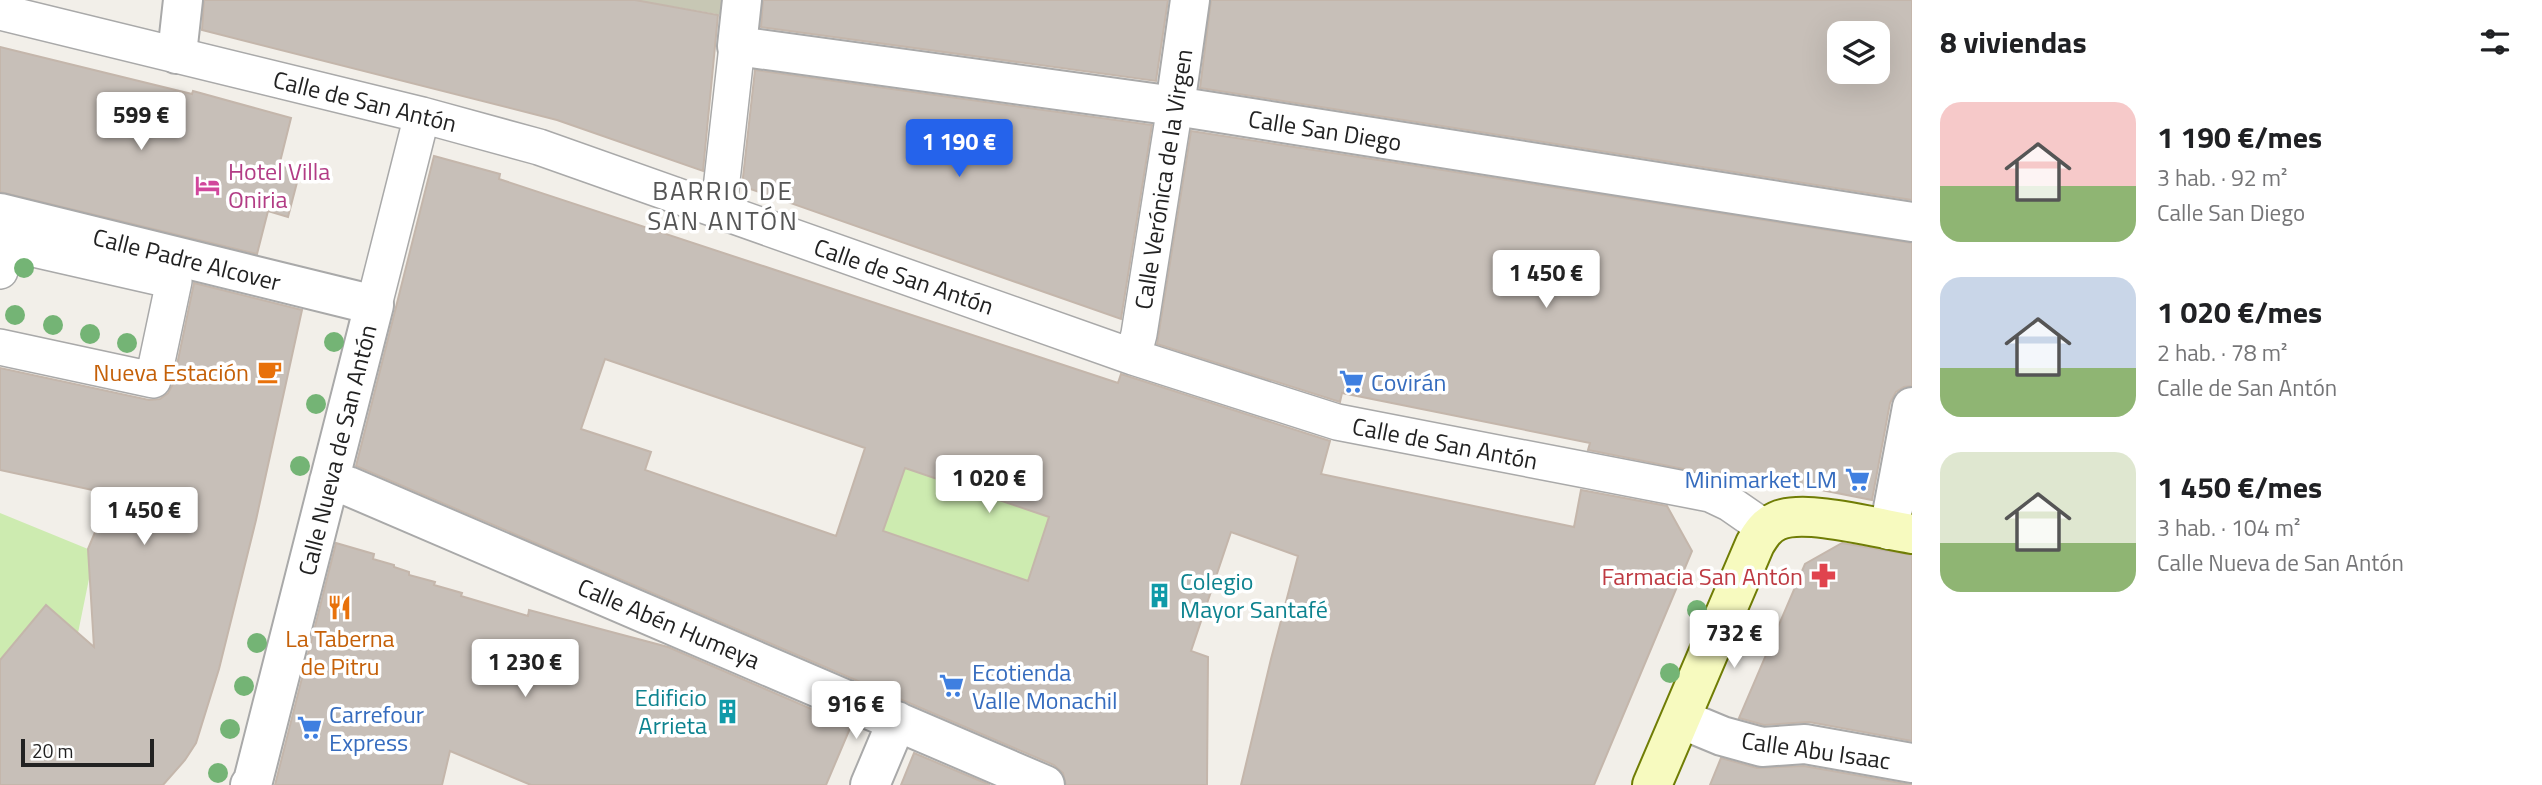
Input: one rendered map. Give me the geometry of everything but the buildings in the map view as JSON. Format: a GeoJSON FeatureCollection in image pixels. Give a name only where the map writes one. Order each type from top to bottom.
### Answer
{"type":"FeatureCollection","features":[{"type":"Feature","properties":{"kind":"main road"},"geometry":{"type":"LineString","coordinates":[[1652,785],[1755,544],[1765,528],[1780,519],[1800,517],[1900,532]]}},
{"type":"Feature","properties":{"kind":"street"},"geometry":{"type":"LineString","coordinates":[[177,54],[183,0]]}},
{"type":"Feature","properties":{"kind":"street"},"geometry":{"type":"LineString","coordinates":[[714,209],[721,189],[742,0]]}},
{"type":"Feature","properties":{"kind":"street","name":"Calle Verónica de la Virgen"},"geometry":{"type":"LineString","coordinates":[[1133,357],[1139,334],[1190,0]]}},
{"type":"Feature","properties":{"kind":"street","name":"Calle de San Antón"},"geometry":{"type":"LineString","coordinates":[[0,12],[422,115],[539,147],[1133,357],[1337,422],[1710,494],[1729,502],[1765,528]]}},
{"type":"Feature","properties":{"kind":"street","name":"Calle San Diego"},"geometry":{"type":"LineString","coordinates":[[737,46],[1174,106],[1912,222]]}},
{"type":"Feature","properties":{"kind":"street","name":"Calle Nueva de San Antón"},"geometry":{"type":"LineString","coordinates":[[250,785],[257,768],[422,115]]}},
{"type":"Feature","properties":{"kind":"street","name":"Calle Padre Alcover"},"geometry":{"type":"LineString","coordinates":[[0,213],[373,305]]}},
{"type":"Feature","properties":{"kind":"street"},"geometry":{"type":"LineString","coordinates":[[0,271],[7,243],[174,281],[153,380],[0,347]]}},
{"type":"Feature","properties":{"kind":"street"},"geometry":{"type":"LineString","coordinates":[[1900,532],[1912,407]]}},
{"type":"Feature","properties":{"kind":"street","name":"Calle Abén Humeya"},"geometry":{"type":"LineString","coordinates":[[329,481],[348,486],[1045,785]]}},
{"type":"Feature","properties":{"kind":"street","name":"Calle Abu Isaac"},"geometry":{"type":"LineString","coordinates":[[1681,719],[1721,736],[1762,747],[1804,744],[1912,763]]}},
{"type":"Feature","properties":{"kind":"street"},"geometry":{"type":"LineString","coordinates":[[870,785],[897,721]]}},
{"type":"Feature","properties":{"kind":"shaded area"},"geometry":{"type":"Polygon","coordinates":[[[635,0],[725,0],[722,15],[635,0]]]}},
{"type":"Feature","properties":{"kind":"green space"},"geometry":{"type":"Polygon","coordinates":[[[905,468],[1017,506],[1106,512],[1038,552],[1028,581],[883,531],[905,468]]]}},
{"type":"Feature","properties":{"kind":"green space"},"geometry":{"type":"Polygon","coordinates":[[[0,513],[88,549],[90,574],[78,633],[0,660],[0,513]]]}},
{"type":"Feature","properties":{"kind":"place","name":"Hotel Villa Oniria"},"geometry":{"type":"Point","coordinates":[208,185]}},
{"type":"Feature","properties":{"kind":"place","name":"Nueva Estación"},"geometry":{"type":"Point","coordinates":[269,372]}},
{"type":"Feature","properties":{"kind":"place","name":"Covirán"},"geometry":{"type":"Point","coordinates":[1351,382]}},
{"type":"Feature","properties":{"kind":"place","name":"Minimarket LM"},"geometry":{"type":"Point","coordinates":[1857,479]}},
{"type":"Feature","properties":{"kind":"place","name":"Farmacia San Antón"},"geometry":{"type":"Point","coordinates":[1823,576]}},
{"type":"Feature","properties":{"kind":"place","name":"Colegio Mayor Santafé"},"geometry":{"type":"Point","coordinates":[1160,595]}},
{"type":"Feature","properties":{"kind":"place","name":"La Taberna de Pitru"},"geometry":{"type":"Point","coordinates":[340,607]}},
{"type":"Feature","properties":{"kind":"place","name":"Ecotienda Valle Monachil"},"geometry":{"type":"Point","coordinates":[952,686]}},
{"type":"Feature","properties":{"kind":"place","name":"Edificio Arrieta"},"geometry":{"type":"Point","coordinates":[727,711]}},
{"type":"Feature","properties":{"kind":"place","name":"Carrefour Express"},"geometry":{"type":"Point","coordinates":[309,728]}},
{"type":"Feature","properties":{"kind":"district","name":"BARRIO DE SAN ANTÓN"},"geometry":{"type":"Point","coordinates":[723,204]}}]}
